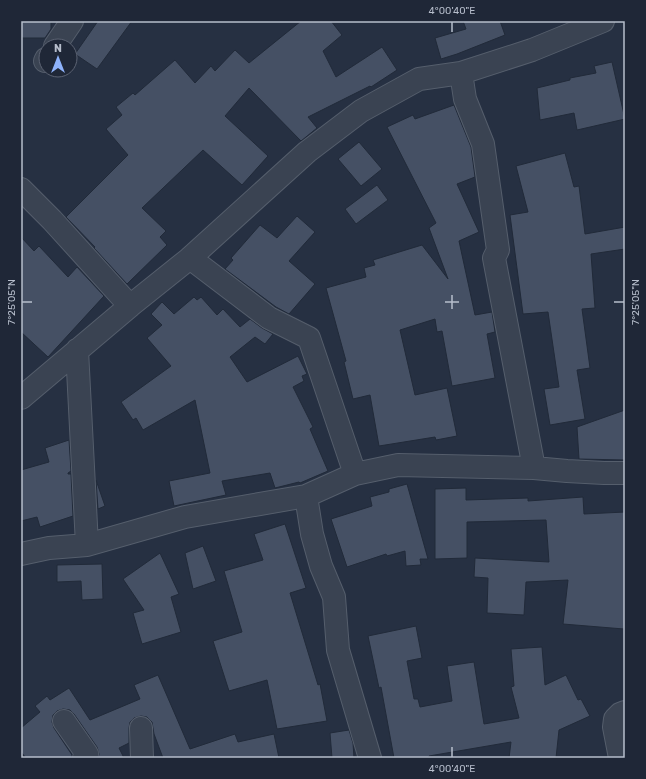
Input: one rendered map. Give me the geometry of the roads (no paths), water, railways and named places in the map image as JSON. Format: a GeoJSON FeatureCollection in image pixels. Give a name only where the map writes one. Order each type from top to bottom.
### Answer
{"type":"FeatureCollection","features":[{"type":"Feature","properties":{"kind":"street"},"geometry":{"type":"LineString","coordinates":[[60,38],[72,21]]}},
{"type":"Feature","properties":{"kind":"street"},"geometry":{"type":"LineString","coordinates":[[21,398],[130,306],[190,258],[307,152],[361,111],[419,79],[461,73],[532,50],[603,21]]}},
{"type":"Feature","properties":{"kind":"street"},"geometry":{"type":"LineString","coordinates":[[461,73],[465,99],[483,144],[498,250],[494,258],[534,468]]}},
{"type":"Feature","properties":{"kind":"street"},"geometry":{"type":"LineString","coordinates":[[21,189],[52,220],[130,306]]}},
{"type":"Feature","properties":{"kind":"street"},"geometry":{"type":"LineString","coordinates":[[190,258],[268,318],[309,338],[355,474]]}},
{"type":"Feature","properties":{"kind":"street"},"geometry":{"type":"LineString","coordinates":[[77,350],[87,545]]}},
{"type":"Feature","properties":{"kind":"street"},"geometry":{"type":"LineString","coordinates":[[21,554],[49,548],[87,545],[185,517],[306,496],[355,474],[398,465],[534,468],[574,472],[625,473]]}},
{"type":"Feature","properties":{"kind":"street"},"geometry":{"type":"LineString","coordinates":[[306,496],[312,534],[321,566],[334,597],[338,650],[370,758]]}},
{"type":"Feature","properties":{"kind":"street"},"geometry":{"type":"LineString","coordinates":[[620,758],[614,727],[615,719],[620,714],[625,712]]}},
{"type":"Feature","properties":{"kind":"street"},"geometry":{"type":"LineString","coordinates":[[64,721],[87,754],[84,758]]}},
{"type":"Feature","properties":{"kind":"street"},"geometry":{"type":"LineString","coordinates":[[141,728],[142,758]]}}]}
